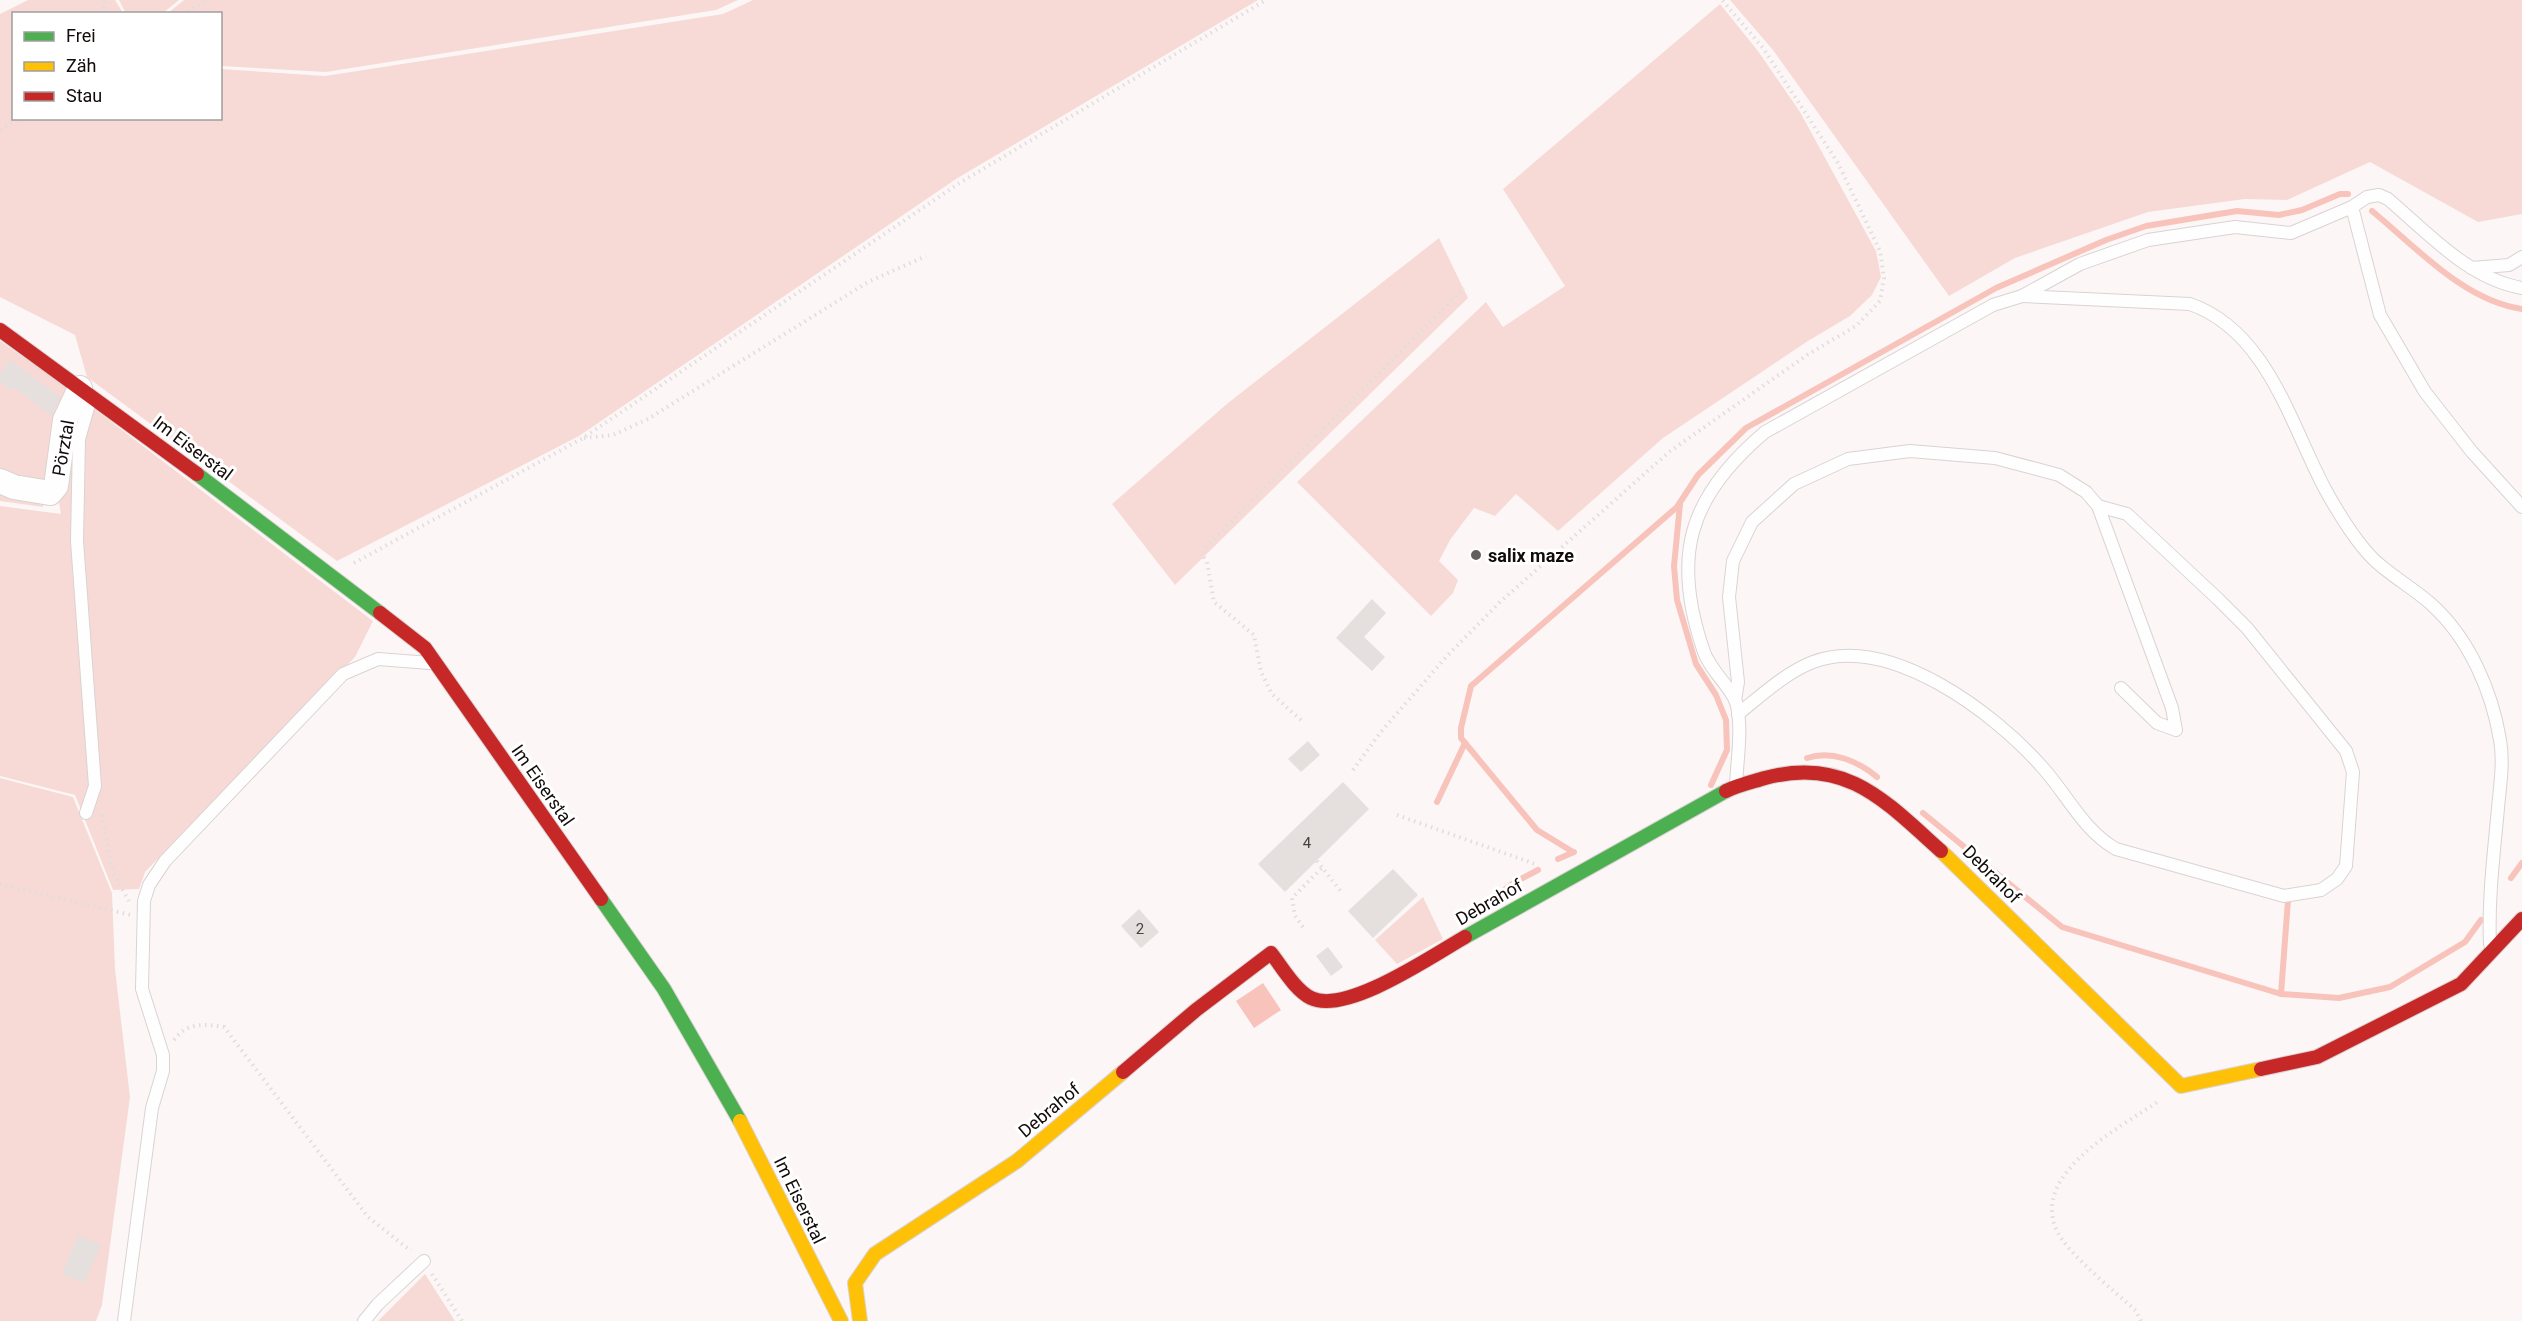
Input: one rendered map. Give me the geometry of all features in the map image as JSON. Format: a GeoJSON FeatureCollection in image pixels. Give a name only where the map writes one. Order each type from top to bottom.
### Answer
{"type":"FeatureCollection","features":[{"type":"Feature","properties":{"kind":"street","name":"Im Eiserstal"},"geometry":{"type":"LineString","coordinates":[[0,330],[86,392],[425,648],[664,989],[731,1102],[841,1321]]}},
{"type":"Feature","properties":{"kind":"street","name":"Pörztal"},"geometry":{"type":"LineString","coordinates":[[0,481],[14,487],[50,493],[56,486],[65,420],[86,392]]}},
{"type":"Feature","properties":{"kind":"street","name":"Debrahof"},"geometry":{"type":"LineString","coordinates":[[860,1321],[855,1283],[875,1254],[1017,1161],[1196,1010],[1271,953],[1298,987],[1310,997],[1326,1002],[1342,1001],[1394,978],[1570,876],[1736,786],[1787,772],[1824,772],[1854,781],[1882,798],[1946,855],[2181,1086]]}},
{"type":"Feature","properties":{"kind":"street"},"geometry":{"type":"LineString","coordinates":[[2181,1086],[2317,1057],[2461,984],[2522,919]]}},
{"type":"Feature","properties":{"kind":"lane"},"geometry":{"type":"LineString","coordinates":[[1735,700],[1704,654],[1688,590],[1687,565],[1693,528],[1709,493],[1742,452],[1765,432],[1994,305],[2022,296],[2080,264],[2148,240],[2235,227],[2291,234],[2352,207],[2367,197],[2379,195],[2388,199],[2470,268],[2507,286],[2522,288]]}},
{"type":"Feature","properties":{"kind":"lane"},"geometry":{"type":"LineString","coordinates":[[2352,207],[2380,315],[2425,392],[2472,452],[2522,507]]}},
{"type":"Feature","properties":{"kind":"lane"},"geometry":{"type":"LineString","coordinates":[[2470,268],[2509,265],[2522,257]]}},
{"type":"Feature","properties":{"kind":"lane"},"geometry":{"type":"LineString","coordinates":[[2022,296],[2190,304],[2211,311],[2230,326],[2279,389],[2326,490],[2366,551],[2433,606],[2457,635],[2482,674],[2500,741],[2500,784],[2491,890],[2491,953]]}},
{"type":"Feature","properties":{"kind":"lane"},"geometry":{"type":"LineString","coordinates":[[86,392],[79,439],[77,541],[95,786],[86,813]]}},
{"type":"Feature","properties":{"kind":"lane"},"geometry":{"type":"LineString","coordinates":[[1736,786],[1738,714],[1735,700],[1738,681],[1729,597],[1733,561],[1752,522],[1794,484],[1848,459],[1920,452],[1995,458],[2059,475],[2086,492],[2098,506],[2172,708],[2176,730],[2157,723],[2121,688]]}},
{"type":"Feature","properties":{"kind":"lane"},"geometry":{"type":"LineString","coordinates":[[1738,714],[1784,677],[1815,661],[1843,657],[1872,658],[1912,669],[1960,696],[2004,732],[2042,767],[2097,838],[2116,849],[2284,896],[2321,890],[2337,879],[2346,866],[2353,772],[2346,750],[2247,628],[2218,598],[2127,514],[2098,506]]}},
{"type":"Feature","properties":{"kind":"lane"},"geometry":{"type":"LineString","coordinates":[[124,1321],[152,1108],[163,1071],[163,1054],[142,989],[143,917],[149,885],[165,861],[343,674],[378,659],[407,659],[437,664]]}},
{"type":"Feature","properties":{"kind":"lane"},"geometry":{"type":"LineString","coordinates":[[364,1321],[378,1304],[424,1261]]}},
{"type":"Feature","properties":{"kind":"path"},"geometry":{"type":"LineString","coordinates":[[186,12],[209,0]]}},
{"type":"Feature","properties":{"kind":"path"},"geometry":{"type":"LineString","coordinates":[[329,575],[583,438],[961,182],[1266,0]]}},
{"type":"Feature","properties":{"kind":"path"},"geometry":{"type":"LineString","coordinates":[[1353,770],[1380,733],[1446,657],[1499,603],[1669,452],[1807,355],[1856,326],[1880,301],[1884,278],[1880,251],[1838,163],[1762,48],[1722,0]]}},
{"type":"Feature","properties":{"kind":"path"},"geometry":{"type":"LineString","coordinates":[[0,130],[16,120]]}},
{"type":"Feature","properties":{"kind":"path"},"geometry":{"type":"LineString","coordinates":[[583,438],[613,435],[648,419],[868,282],[926,256]]}},
{"type":"Feature","properties":{"kind":"path"},"geometry":{"type":"LineString","coordinates":[[1301,720],[1272,694],[1261,672],[1254,635],[1214,602],[1203,549],[1464,288]]}},
{"type":"Feature","properties":{"kind":"path"},"geometry":{"type":"LineString","coordinates":[[95,786],[101,803],[105,842],[113,873],[125,896],[143,917]]}},
{"type":"Feature","properties":{"kind":"path"},"geometry":{"type":"LineString","coordinates":[[1397,815],[1570,876]]}},
{"type":"Feature","properties":{"kind":"path"},"geometry":{"type":"LineString","coordinates":[[1317,861],[1342,893]]}},
{"type":"Feature","properties":{"kind":"path"},"geometry":{"type":"LineString","coordinates":[[1303,927],[1295,916],[1292,898],[1322,868]]}},
{"type":"Feature","properties":{"kind":"path"},"geometry":{"type":"LineString","coordinates":[[0,884],[143,917]]}},
{"type":"Feature","properties":{"kind":"path"},"geometry":{"type":"LineString","coordinates":[[163,1054],[179,1032],[200,1023],[224,1027],[368,1217],[424,1261],[462,1321]]}},
{"type":"Feature","properties":{"kind":"path"},"geometry":{"type":"LineString","coordinates":[[2141,1321],[2136,1311],[2072,1251],[2056,1230],[2050,1208],[2058,1183],[2070,1166],[2091,1147],[2181,1086]]}},
{"type":"Feature","properties":{"kind":"shaded area"},"geometry":{"type":"Polygon","coordinates":[[[28,0],[115,0],[122,12],[12,12],[12,120],[222,120],[222,69],[325,76],[723,14],[753,0],[1258,0],[956,179],[579,436],[337,561],[87,377],[75,335],[0,297],[0,14],[28,0]]]}},
{"type":"Feature","properties":{"kind":"shaded area"},"geometry":{"type":"Polygon","coordinates":[[[119,0],[179,0],[164,12],[125,12],[119,0]]]}},
{"type":"Feature","properties":{"kind":"shaded area"},"geometry":{"type":"Polygon","coordinates":[[[184,0],[738,0],[716,10],[326,72],[222,66],[222,12],[169,12],[184,0]]]}},
{"type":"Feature","properties":{"kind":"shaded area"},"geometry":{"type":"Polygon","coordinates":[[[1730,0],[2522,0],[2522,214],[2478,222],[2370,162],[2287,200],[2245,199],[2148,212],[2015,258],[1949,296],[1773,50],[1730,0]]]}},
{"type":"Feature","properties":{"kind":"shaded area"},"geometry":{"type":"Polygon","coordinates":[[[1720,4],[1758,51],[1800,112],[1876,251],[1881,277],[1872,295],[1850,316],[1808,341],[1663,438],[1558,531],[1516,494],[1495,516],[1474,508],[1450,540],[1439,561],[1458,580],[1453,593],[1431,616],[1297,482],[1486,302],[1503,327],[1565,286],[1503,189],[1720,4]]]}},
{"type":"Feature","properties":{"kind":"shaded area"},"geometry":{"type":"Polygon","coordinates":[[[1439,238],[1468,298],[1175,585],[1112,504],[1228,403],[1439,238]]]}},
{"type":"Feature","properties":{"kind":"shaded area"},"geometry":{"type":"Polygon","coordinates":[[[0,341],[67,387],[43,507],[0,501],[0,341]]]}},
{"type":"Feature","properties":{"kind":"shaded area"},"geometry":{"type":"Polygon","coordinates":[[[85,402],[373,621],[355,657],[145,872],[139,889],[113,890],[75,795],[0,776],[0,506],[61,514],[58,497],[85,402]]]}},
{"type":"Feature","properties":{"kind":"shaded area"},"geometry":{"type":"Polygon","coordinates":[[[0,778],[73,797],[112,893],[115,969],[130,1097],[102,1305],[96,1321],[0,1321],[0,778]]]}},
{"type":"Feature","properties":{"kind":"shaded area"},"geometry":{"type":"Polygon","coordinates":[[[1423,897],[1443,939],[1397,964],[1375,940],[1423,897]]]}},
{"type":"Feature","properties":{"kind":"shaded area"},"geometry":{"type":"Polygon","coordinates":[[[1263,983],[1281,1010],[1254,1028],[1236,1001],[1263,983]]]}},
{"type":"Feature","properties":{"kind":"shaded area"},"geometry":{"type":"Polygon","coordinates":[[[425,1274],[455,1321],[378,1321],[425,1274]]]}},
{"type":"Feature","properties":{"kind":"building"},"geometry":{"type":"Polygon","coordinates":[[[10,360],[60,397],[52,416],[15,388],[12,391],[0,382],[0,374],[10,360]]]}},
{"type":"Feature","properties":{"kind":"building"},"geometry":{"type":"Polygon","coordinates":[[[1372,599],[1386,613],[1364,637],[1385,657],[1372,671],[1336,638],[1372,599]]]}},
{"type":"Feature","properties":{"kind":"building"},"geometry":{"type":"Polygon","coordinates":[[[1308,741],[1320,755],[1301,772],[1288,759],[1308,741]]]}},
{"type":"Feature","properties":{"kind":"building"},"geometry":{"type":"Polygon","coordinates":[[[1343,782],[1369,809],[1285,892],[1258,864],[1343,782]]]}},
{"type":"Feature","properties":{"kind":"building"},"geometry":{"type":"Polygon","coordinates":[[[1393,869],[1418,895],[1373,938],[1348,911],[1393,869]]]}},
{"type":"Feature","properties":{"kind":"building"},"geometry":{"type":"Polygon","coordinates":[[[1139,909],[1159,932],[1141,948],[1121,926],[1139,909]]]}},
{"type":"Feature","properties":{"kind":"building"},"geometry":{"type":"Polygon","coordinates":[[[1328,947],[1343,967],[1331,976],[1316,956],[1328,947]]]}},
{"type":"Feature","properties":{"kind":"building"},"geometry":{"type":"Polygon","coordinates":[[[78,1235],[101,1245],[84,1283],[62,1274],[78,1235]]]}},
{"type":"Feature","properties":{"kind":"waterway"},"geometry":{"type":"LineString","coordinates":[[1573,852],[1537,830],[1461,738],[1461,728],[1471,686],[1677,507],[1698,475],[1746,428],[1996,288],[2106,240],[2146,226],[2237,211],[2279,215],[2302,210],[2340,194],[2348,194]]}},
{"type":"Feature","properties":{"kind":"waterway"},"geometry":{"type":"LineString","coordinates":[[2372,211],[2424,256],[2461,284],[2501,304],[2522,309]]}},
{"type":"Feature","properties":{"kind":"waterway"},"geometry":{"type":"LineString","coordinates":[[1680,504],[1674,566],[1677,600],[1696,664],[1716,695],[1726,720],[1727,750],[1711,785]]}},
{"type":"Feature","properties":{"kind":"waterway"},"geometry":{"type":"LineString","coordinates":[[1437,802],[1465,743]]}},
{"type":"Feature","properties":{"kind":"waterway"},"geometry":{"type":"LineString","coordinates":[[1807,758],[1826,755],[1844,758],[1862,766],[1877,777]]}},
{"type":"Feature","properties":{"kind":"waterway"},"geometry":{"type":"LineString","coordinates":[[1923,813],[2062,927],[2281,994],[2339,998],[2390,987],[2465,942],[2481,920]]}},
{"type":"Feature","properties":{"kind":"waterway"},"geometry":{"type":"LineString","coordinates":[[1558,859],[1574,852]]}},
{"type":"Feature","properties":{"kind":"waterway"},"geometry":{"type":"LineString","coordinates":[[2511,878],[2522,863]]}},
{"type":"Feature","properties":{"kind":"waterway"},"geometry":{"type":"LineString","coordinates":[[1494,898],[1515,882],[1538,870]]}},
{"type":"Feature","properties":{"kind":"waterway"},"geometry":{"type":"LineString","coordinates":[[2281,994],[2288,900]]}},
{"type":"Feature","properties":{"kind":"traffic: fast"},"geometry":{"type":"LineString","coordinates":[[197,474],[380,613]]}},
{"type":"Feature","properties":{"kind":"traffic: fast"},"geometry":{"type":"LineString","coordinates":[[1465,937],[1726,791]]}},
{"type":"Feature","properties":{"kind":"traffic: fast"},"geometry":{"type":"LineString","coordinates":[[601,899],[664,989],[740,1121]]}},
{"type":"Feature","properties":{"kind":"traffic: slow"},"geometry":{"type":"LineString","coordinates":[[1941,851],[2181,1086],[2261,1069]]}},
{"type":"Feature","properties":{"kind":"traffic: slow"},"geometry":{"type":"LineString","coordinates":[[860,1321],[855,1283],[875,1254],[1017,1161],[1123,1072]]}},
{"type":"Feature","properties":{"kind":"traffic: slow"},"geometry":{"type":"LineString","coordinates":[[740,1121],[841,1321]]}},
{"type":"Feature","properties":{"kind":"traffic: jam"},"geometry":{"type":"LineString","coordinates":[[0,330],[197,474]]}},
{"type":"Feature","properties":{"kind":"traffic: jam"},"geometry":{"type":"LineString","coordinates":[[380,613],[425,648],[601,899]]}},
{"type":"Feature","properties":{"kind":"traffic: jam"},"geometry":{"type":"LineString","coordinates":[[1726,791],[1765,778],[1794,773],[1819,773],[1842,778],[1882,800],[1941,851]]}},
{"type":"Feature","properties":{"kind":"traffic: jam"},"geometry":{"type":"LineString","coordinates":[[2261,1069],[2317,1057],[2461,984],[2522,919]]}},
{"type":"Feature","properties":{"kind":"traffic: jam"},"geometry":{"type":"LineString","coordinates":[[1123,1072],[1196,1010],[1271,953],[1300,990],[1311,998],[1326,1001],[1345,998],[1389,981],[1465,937]]}},
{"type":"Feature","properties":{"kind":"place","name":"salix maze"},"geometry":{"type":"Point","coordinates":[1476,555]}}]}
